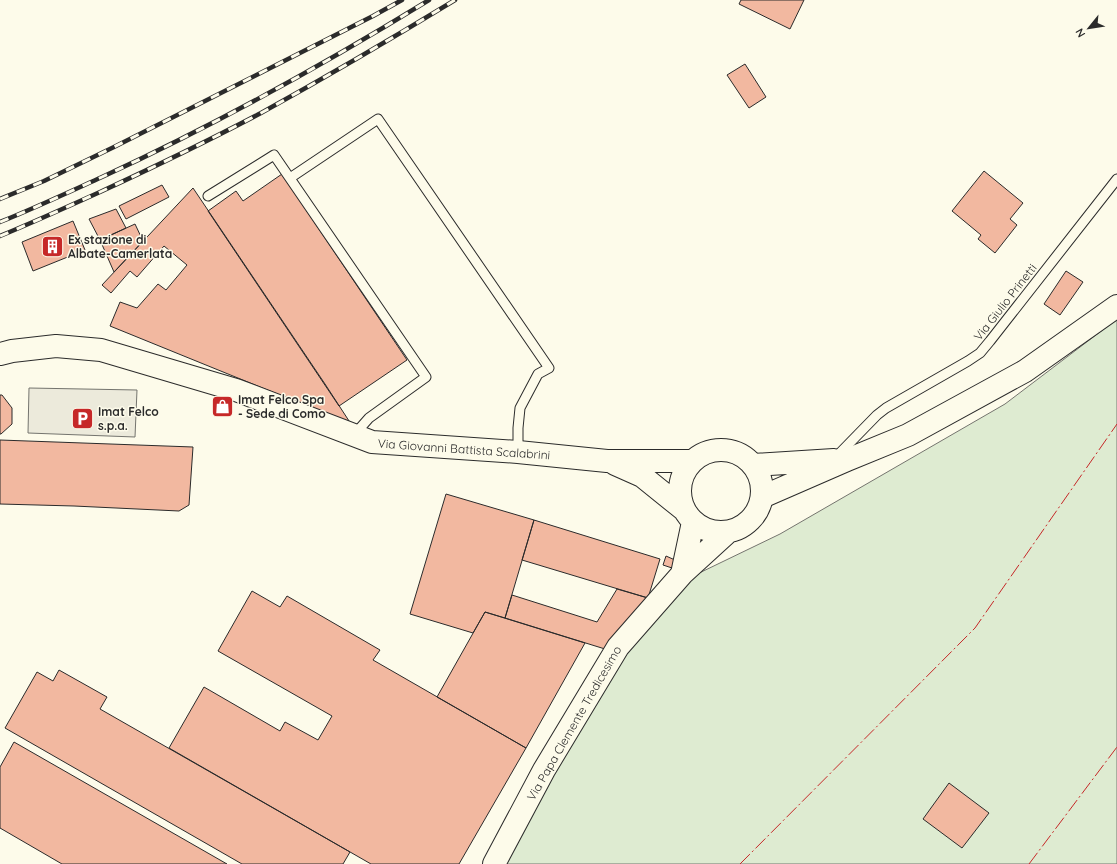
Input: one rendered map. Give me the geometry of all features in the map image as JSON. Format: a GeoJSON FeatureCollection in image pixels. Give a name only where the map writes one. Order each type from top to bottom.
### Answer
{"type":"FeatureCollection","features":[{"type":"Feature","properties":{"kind":"main road"},"geometry":{"type":"LineString","coordinates":[[762,497],[840,460],[908,435],[1025,371],[1117,306]]}},
{"type":"Feature","properties":{"kind":"main road","name":"Via Giovanni Battista Scalabrini"},"geometry":{"type":"LineString","coordinates":[[0,354],[56,346],[101,350],[236,390],[372,442],[518,452],[607,461],[691,461]]}},
{"type":"Feature","properties":{"kind":"main road"},"geometry":{"type":"LineString","coordinates":[[725,449],[741,454],[754,465],[761,480],[762,497],[758,511],[747,524],[728,532],[708,531],[688,516],[679,496],[680,480],[691,461],[704,452],[725,449]]}},
{"type":"Feature","properties":{"kind":"main road"},"geometry":{"type":"LineString","coordinates":[[754,465],[840,460]]}},
{"type":"Feature","properties":{"kind":"main road","name":"Via Giovanni Battista Scalabrini"},"geometry":{"type":"LineString","coordinates":[[607,461],[642,476],[688,516]]}},
{"type":"Feature","properties":{"kind":"main road","name":"Via Papa Clemente Tredicesimo"},"geometry":{"type":"LineString","coordinates":[[682,574],[688,516]]}},
{"type":"Feature","properties":{"kind":"main road","name":"Via Papa Clemente Tredicesimo"},"geometry":{"type":"LineString","coordinates":[[494,864],[544,770],[618,647],[682,574],[728,532]]}},
{"type":"Feature","properties":{"kind":"lane"},"geometry":{"type":"LineString","coordinates":[[290,178],[378,119],[549,368],[538,374],[520,408],[518,452]]}},
{"type":"Feature","properties":{"kind":"lane"},"geometry":{"type":"LineString","coordinates":[[208,196],[274,155],[426,377],[369,418],[354,435]]}},
{"type":"Feature","properties":{"kind":"lane","name":"Via Giulio Prinetti"},"geometry":{"type":"LineString","coordinates":[[840,460],[878,415],[886,408],[980,353],[1117,179]]}},
{"type":"Feature","properties":{"kind":"green space"},"geometry":{"type":"Polygon","coordinates":[[[1117,319],[1117,864],[498,864],[630,647],[693,576],[780,534],[1005,404],[1117,319]]]}},
{"type":"Feature","properties":{"kind":"shaded area","name":"Imat Felco s.p.a."},"geometry":{"type":"Polygon","coordinates":[[[29,388],[137,390],[135,437],[28,433],[29,388]]]}},
{"type":"Feature","properties":{"kind":"building"},"geometry":{"type":"Polygon","coordinates":[[[741,0],[804,0],[790,29],[739,4],[741,0]]]}},
{"type":"Feature","properties":{"kind":"building"},"geometry":{"type":"Polygon","coordinates":[[[745,64],[766,97],[749,108],[727,75],[745,64]]]}},
{"type":"Feature","properties":{"kind":"building"},"geometry":{"type":"Polygon","coordinates":[[[984,171],[1023,203],[1010,219],[1017,225],[995,253],[978,239],[981,235],[952,211],[984,171]]]}},
{"type":"Feature","properties":{"kind":"building"},"geometry":{"type":"Polygon","coordinates":[[[282,174],[407,360],[339,406],[208,211],[236,191],[243,201],[282,174]]]}},
{"type":"Feature","properties":{"kind":"building"},"geometry":{"type":"Polygon","coordinates":[[[162,185],[169,197],[126,219],[119,206],[162,185]]]}},
{"type":"Feature","properties":{"kind":"building"},"geometry":{"type":"Polygon","coordinates":[[[193,188],[351,424],[110,326],[120,302],[137,308],[158,284],[166,290],[187,265],[164,246],[137,277],[130,271],[111,293],[102,285],[193,188]]]}},
{"type":"Feature","properties":{"kind":"building"},"geometry":{"type":"Polygon","coordinates":[[[116,209],[126,228],[100,240],[89,219],[116,209]]]}},
{"type":"Feature","properties":{"kind":"building","name":"Ex stazione di Albate-Camerlata"},"geometry":{"type":"Polygon","coordinates":[[[73,221],[85,250],[33,271],[22,242],[73,221]]]}},
{"type":"Feature","properties":{"kind":"building"},"geometry":{"type":"Polygon","coordinates":[[[135,224],[143,241],[114,272],[100,240],[135,224]]]}},
{"type":"Feature","properties":{"kind":"building"},"geometry":{"type":"Polygon","coordinates":[[[1066,271],[1083,282],[1060,315],[1044,304],[1066,271]]]}},
{"type":"Feature","properties":{"kind":"building"},"geometry":{"type":"Polygon","coordinates":[[[0,395],[2,395],[12,408],[12,424],[1,434],[0,434],[0,395]]]}},
{"type":"Feature","properties":{"kind":"building"},"geometry":{"type":"Polygon","coordinates":[[[0,440],[193,447],[189,505],[179,511],[0,504],[0,440]]]}},
{"type":"Feature","properties":{"kind":"building"},"geometry":{"type":"Polygon","coordinates":[[[446,494],[534,520],[505,618],[485,612],[473,633],[410,614],[446,494]]]}},
{"type":"Feature","properties":{"kind":"building"},"geometry":{"type":"Polygon","coordinates":[[[534,520],[660,559],[648,598],[522,560],[534,520]]]}},
{"type":"Feature","properties":{"kind":"building"},"geometry":{"type":"Polygon","coordinates":[[[666,556],[675,560],[672,568],[663,565],[666,556]]]}},
{"type":"Feature","properties":{"kind":"building"},"geometry":{"type":"Polygon","coordinates":[[[617,589],[648,598],[605,649],[505,618],[512,595],[597,622],[617,589]]]}},
{"type":"Feature","properties":{"kind":"building"},"geometry":{"type":"Polygon","coordinates":[[[252,591],[280,607],[287,596],[380,650],[373,660],[526,748],[459,864],[371,864],[169,748],[204,687],[280,731],[285,722],[318,740],[332,716],[218,651],[252,591]]]}},
{"type":"Feature","properties":{"kind":"building"},"geometry":{"type":"Polygon","coordinates":[[[485,612],[585,643],[526,748],[437,697],[485,612]]]}},
{"type":"Feature","properties":{"kind":"building"},"geometry":{"type":"Polygon","coordinates":[[[59,670],[107,697],[100,709],[350,852],[343,864],[242,864],[5,728],[37,672],[53,681],[59,670]]]}},
{"type":"Feature","properties":{"kind":"building"},"geometry":{"type":"Polygon","coordinates":[[[14,742],[227,864],[62,864],[0,828],[0,767],[14,742]]]}},
{"type":"Feature","properties":{"kind":"building"},"geometry":{"type":"Polygon","coordinates":[[[949,783],[989,813],[962,848],[923,819],[949,783]]]}},
{"type":"Feature","properties":{"kind":"railway"},"geometry":{"type":"LineString","coordinates":[[0,199],[44,181],[114,147],[402,0]]}},
{"type":"Feature","properties":{"kind":"railway"},"geometry":{"type":"LineString","coordinates":[[0,222],[39,206],[186,137],[309,71],[429,0]]}},
{"type":"Feature","properties":{"kind":"railway"},"geometry":{"type":"LineString","coordinates":[[0,236],[120,183],[261,113],[334,72],[455,0]]}},
{"type":"Feature","properties":{"kind":"power"},"geometry":{"type":"LineString","coordinates":[[740,864],[975,628],[1117,424]]}},
{"type":"Feature","properties":{"kind":"power"},"geometry":{"type":"LineString","coordinates":[[1029,864],[1117,747]]}},
{"type":"Feature","properties":{"kind":"place","name":"Ex stazione di Albate-Camerlata"},"geometry":{"type":"Point","coordinates":[53,246]}},
{"type":"Feature","properties":{"kind":"place","name":"Imat Felco Spa - Sede di Como"},"geometry":{"type":"Point","coordinates":[222,406]}},
{"type":"Feature","properties":{"kind":"place","name":"Imat Felco s.p.a."},"geometry":{"type":"Point","coordinates":[82,418]}}]}
